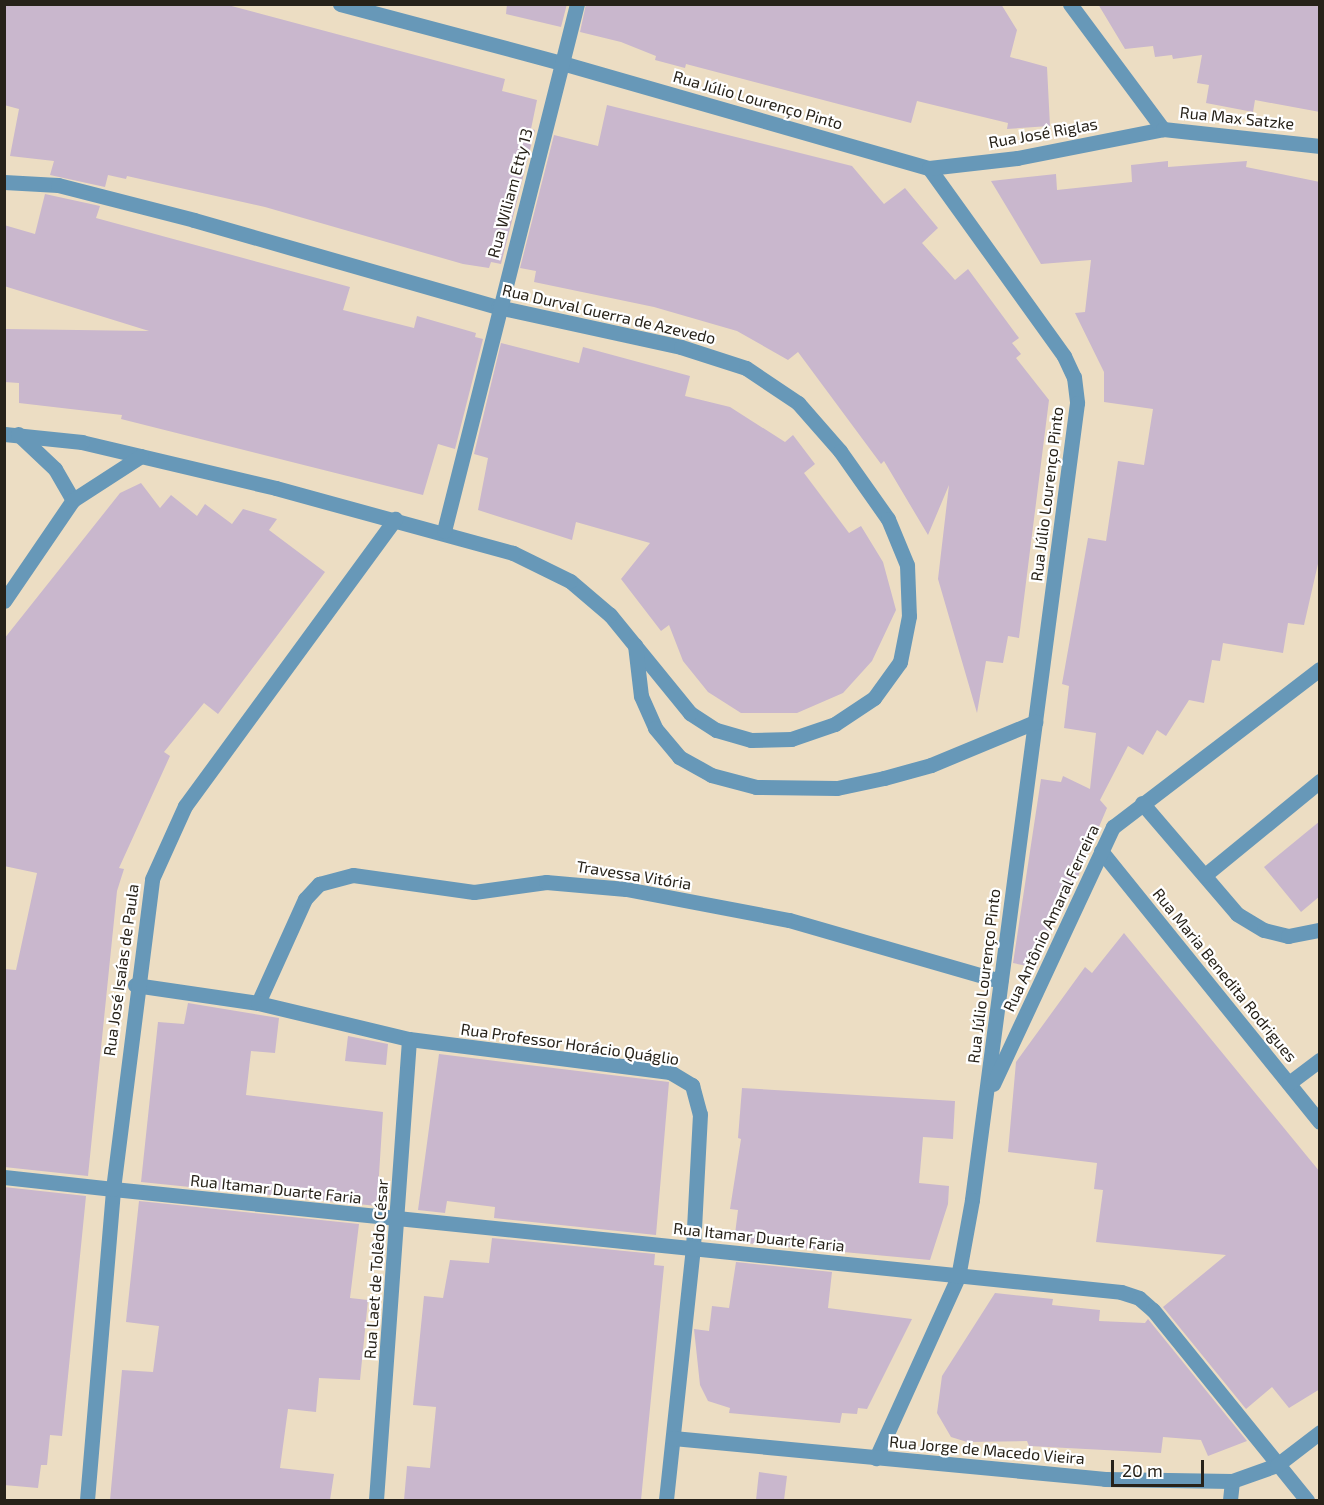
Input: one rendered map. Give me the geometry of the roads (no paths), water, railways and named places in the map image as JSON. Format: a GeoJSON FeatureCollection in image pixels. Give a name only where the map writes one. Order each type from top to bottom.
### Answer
{"type":"FeatureCollection","features":[{"type":"Feature","properties":{"kind":"street","name":"Rua Júlio Lourenço Pinto"},"geometry":{"type":"LineString","coordinates":[[340,4],[562,63],[929,168],[1064,356],[1074,377],[1077,403],[1000,981],[987,1097],[958,1277],[876,1458]]}},
{"type":"Feature","properties":{"kind":"street","name":"Rua Wiliam Etty 13"},"geometry":{"type":"LineString","coordinates":[[444,531],[498,307],[577,4]]}},
{"type":"Feature","properties":{"kind":"street","name":"Rua Max Satzke"},"geometry":{"type":"LineString","coordinates":[[1070,4],[1163,129],[1320,146]]}},
{"type":"Feature","properties":{"kind":"street","name":"Rua José Riglas"},"geometry":{"type":"LineString","coordinates":[[929,168],[1037,154],[1163,129]]}},
{"type":"Feature","properties":{"kind":"street","name":"Rua Durval Guerra de Azevedo"},"geometry":{"type":"LineString","coordinates":[[4,182],[58,185],[194,219],[498,307],[681,346],[746,368],[798,403],[840,451],[888,519],[907,565],[909,616],[900,662],[874,698],[835,724],[791,739],[751,740],[716,730],[690,713],[610,615],[570,581],[513,553],[444,531],[141,456],[11,434]]}},
{"type":"Feature","properties":{"kind":"street"},"geometry":{"type":"LineString","coordinates":[[11,434],[55,469],[73,500]]}},
{"type":"Feature","properties":{"kind":"street"},"geometry":{"type":"LineString","coordinates":[[4,601],[73,500],[141,456]]}},
{"type":"Feature","properties":{"kind":"street","name":"Rua José Isaías de Paula"},"geometry":{"type":"LineString","coordinates":[[87,1500],[113,1189],[135,985],[152,879],[166,841],[185,806],[395,519]]}},
{"type":"Feature","properties":{"kind":"street"},"geometry":{"type":"LineString","coordinates":[[635,645],[641,696],[655,728],[680,757],[711,775],[756,787],[837,788],[884,778],[930,765],[1035,722]]}},
{"type":"Feature","properties":{"kind":"street","name":"Rua Antônio Amaral Ferreira"},"geometry":{"type":"LineString","coordinates":[[987,1097],[1113,827],[1320,669]]}},
{"type":"Feature","properties":{"kind":"street"},"geometry":{"type":"LineString","coordinates":[[1205,875],[1320,781]]}},
{"type":"Feature","properties":{"kind":"street"},"geometry":{"type":"LineString","coordinates":[[1143,803],[1237,914],[1264,930],[1288,936],[1320,930]]}},
{"type":"Feature","properties":{"kind":"street","name":"Rua Maria Benedita Rodrigues"},"geometry":{"type":"LineString","coordinates":[[1101,851],[1320,1122]]}},
{"type":"Feature","properties":{"kind":"street","name":"Travessa Vitória"},"geometry":{"type":"LineString","coordinates":[[258,1003],[305,899],[319,884],[353,875],[474,892],[546,882],[626,889],[789,920],[1000,981]]}},
{"type":"Feature","properties":{"kind":"street","name":"Rua Professor Horácio Quáglio"},"geometry":{"type":"LineString","coordinates":[[135,985],[258,1003],[409,1039],[684,1077],[692,1085],[700,1114],[693,1247],[666,1500]]}},
{"type":"Feature","properties":{"kind":"street","name":"Rua Laet de Tolêdo César"},"geometry":{"type":"LineString","coordinates":[[376,1500],[399,1221],[409,1039]]}},
{"type":"Feature","properties":{"kind":"street"},"geometry":{"type":"LineString","coordinates":[[1289,1083],[1320,1060]]}},
{"type":"Feature","properties":{"kind":"street","name":"Rua Itamar Duarte Faria"},"geometry":{"type":"LineString","coordinates":[[4,1177],[399,1221],[693,1247],[958,1277],[1045,1283],[1139,1298],[1153,1310],[1306,1500]]}},
{"type":"Feature","properties":{"kind":"street","name":"Rua Jorge de Macedo Vieira"},"geometry":{"type":"LineString","coordinates":[[673,1438],[1105,1479],[1232,1481],[1277,1465],[1320,1432]]}},
{"type":"Feature","properties":{"kind":"street"},"geometry":{"type":"LineString","coordinates":[[1230,1500],[1232,1481]]}}]}
